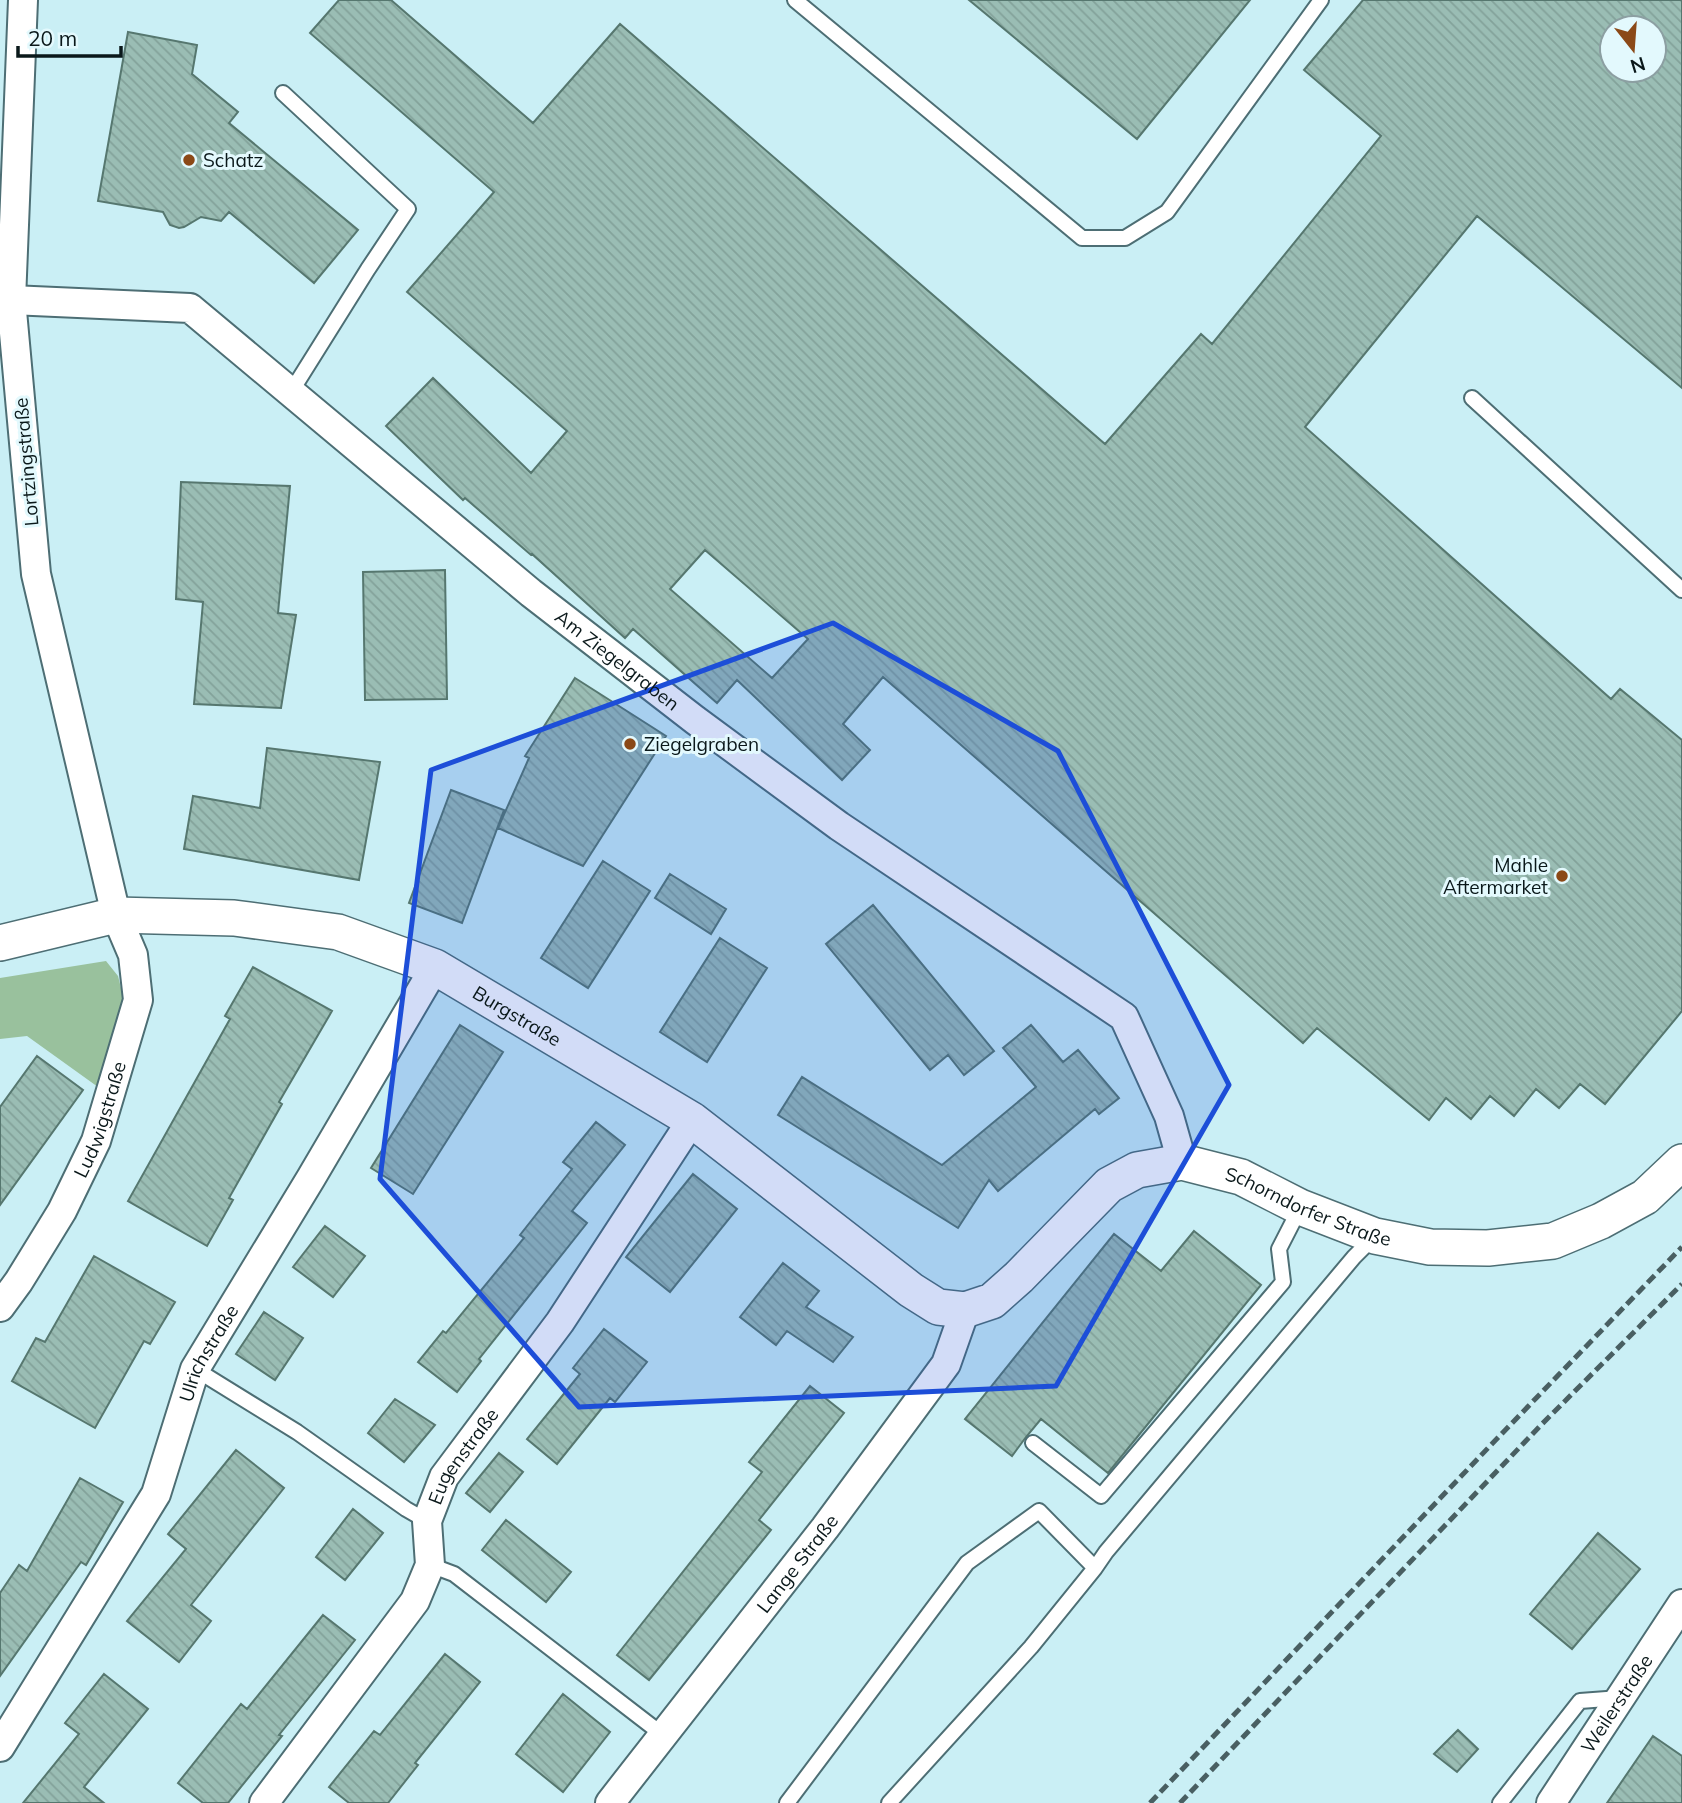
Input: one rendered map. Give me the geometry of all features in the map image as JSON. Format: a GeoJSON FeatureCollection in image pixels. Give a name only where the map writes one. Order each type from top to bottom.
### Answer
{"type":"FeatureCollection","features":[{"type":"Feature","properties":{"kind":"street","name":"Lortzingstraße"},"geometry":{"type":"LineString","coordinates":[[23,0],[11,300],[36,574],[116,915]]}},
{"type":"Feature","properties":{"kind":"street","name":"Am Ziegelgraben"},"geometry":{"type":"LineString","coordinates":[[11,300],[190,308],[531,593],[695,720],[839,826],[1124,1017],[1169,1116],[1182,1162]]}},
{"type":"Feature","properties":{"kind":"street","name":"Burgstraße"},"geometry":{"type":"LineString","coordinates":[[0,943],[116,915],[234,918],[338,932],[435,967],[692,1120],[911,1290],[938,1307],[965,1310]]}},
{"type":"Feature","properties":{"kind":"street","name":"Ludwigstraße"},"geometry":{"type":"LineString","coordinates":[[0,1307],[62,1211],[96,1141],[138,1000],[133,955],[116,915]]}},
{"type":"Feature","properties":{"kind":"street","name":"Ulrichstraße"},"geometry":{"type":"LineString","coordinates":[[0,1747],[156,1494],[195,1369],[435,967]]}},
{"type":"Feature","properties":{"kind":"street","name":"Eugenstraße"},"geometry":{"type":"LineString","coordinates":[[264,1803],[415,1601],[430,1565],[427,1521],[444,1477],[561,1322],[692,1120]]}},
{"type":"Feature","properties":{"kind":"street","name":"Schorndorfer Straße"},"geometry":{"type":"LineString","coordinates":[[965,1310],[992,1301],[1109,1185],[1137,1170],[1182,1162],[1241,1177],[1300,1207],[1376,1236],[1430,1247],[1488,1248],[1553,1241],[1601,1221],[1645,1197],[1682,1162]]}},
{"type":"Feature","properties":{"kind":"street","name":"Lange Straße"},"geometry":{"type":"LineString","coordinates":[[610,1803],[825,1528],[946,1364],[965,1310]]}},
{"type":"Feature","properties":{"kind":"street","name":"Weilerstraße"},"geometry":{"type":"LineString","coordinates":[[1551,1803],[1682,1604]]}},
{"type":"Feature","properties":{"kind":"lane"},"geometry":{"type":"LineString","coordinates":[[795,0],[1082,238],[1125,237],[1167,212],[1321,0]]}},
{"type":"Feature","properties":{"kind":"lane"},"geometry":{"type":"LineString","coordinates":[[283,93],[408,209],[291,392]]}},
{"type":"Feature","properties":{"kind":"lane"},"geometry":{"type":"LineString","coordinates":[[1472,398],[1682,590]]}},
{"type":"Feature","properties":{"kind":"lane"},"geometry":{"type":"LineString","coordinates":[[1033,1443],[1101,1496],[1283,1282],[1279,1249],[1300,1207]]}},
{"type":"Feature","properties":{"kind":"lane"},"geometry":{"type":"LineString","coordinates":[[889,1803],[1031,1647],[1106,1552],[1354,1257],[1376,1236]]}},
{"type":"Feature","properties":{"kind":"lane"},"geometry":{"type":"LineString","coordinates":[[195,1369],[297,1432],[427,1521]]}},
{"type":"Feature","properties":{"kind":"lane"},"geometry":{"type":"LineString","coordinates":[[787,1803],[967,1563],[1039,1511],[1095,1568]]}},
{"type":"Feature","properties":{"kind":"lane"},"geometry":{"type":"LineString","coordinates":[[430,1565],[454,1574],[663,1735]]}},
{"type":"Feature","properties":{"kind":"lane"},"geometry":{"type":"LineString","coordinates":[[1500,1803],[1580,1701],[1620,1698]]}},
{"type":"Feature","properties":{"kind":"highlighted area"},"geometry":{"type":"Polygon","coordinates":[[[833,623],[1058,751],[1229,1085],[1056,1386],[579,1407],[380,1179],[431,770],[833,623]]]}},
{"type":"Feature","properties":{"kind":"green space"},"geometry":{"type":"Polygon","coordinates":[[[106,961],[118,976],[124,1000],[98,1087],[27,1036],[0,1039],[0,978],[106,961]]]}},
{"type":"Feature","properties":{"kind":"building"},"geometry":{"type":"Polygon","coordinates":[[[339,0],[391,0],[533,123],[620,24],[1105,444],[1201,334],[1212,344],[1381,136],[1304,70],[1363,0],[1682,0],[1682,388],[1477,216],[1305,427],[1611,699],[1620,689],[1682,740],[1682,1011],[1605,1104],[1580,1084],[1559,1108],[1536,1089],[1514,1116],[1490,1096],[1471,1119],[1446,1098],[1429,1120],[1317,1028],[1303,1043],[883,677],[843,724],[870,750],[842,780],[737,680],[717,703],[633,629],[625,638],[532,554],[465,498],[463,500],[386,426],[433,378],[531,473],[567,431],[407,292],[494,192],[310,33],[339,0]],[[705,550],[670,589],[772,678],[808,639],[705,550]]]}},
{"type":"Feature","properties":{"kind":"building"},"geometry":{"type":"Polygon","coordinates":[[[969,0],[1250,0],[1137,139],[969,0]]]}},
{"type":"Feature","properties":{"kind":"building","name":"Schatz"},"geometry":{"type":"Polygon","coordinates":[[[128,32],[197,45],[192,74],[238,112],[229,123],[358,230],[314,283],[229,212],[221,221],[201,217],[179,228],[170,225],[163,212],[98,201],[128,32]]]}},
{"type":"Feature","properties":{"kind":"building"},"geometry":{"type":"Polygon","coordinates":[[[181,482],[290,486],[278,613],[296,615],[281,708],[194,704],[203,602],[176,599],[181,482]]]}},
{"type":"Feature","properties":{"kind":"building"},"geometry":{"type":"Polygon","coordinates":[[[445,570],[447,699],[365,700],[363,572],[445,570]]]}},
{"type":"Feature","properties":{"kind":"building"},"geometry":{"type":"Polygon","coordinates":[[[575,678],[666,736],[583,866],[498,828],[529,758],[525,756],[575,678]]]}},
{"type":"Feature","properties":{"kind":"building"},"geometry":{"type":"Polygon","coordinates":[[[267,748],[380,762],[359,880],[184,849],[193,796],[260,808],[267,748]]]}},
{"type":"Feature","properties":{"kind":"building"},"geometry":{"type":"Polygon","coordinates":[[[451,790],[504,810],[462,923],[409,903],[451,790]]]}},
{"type":"Feature","properties":{"kind":"building"},"geometry":{"type":"Polygon","coordinates":[[[603,861],[650,891],[588,988],[541,958],[603,861]]]}},
{"type":"Feature","properties":{"kind":"building"},"geometry":{"type":"Polygon","coordinates":[[[670,874],[726,909],[711,934],[655,898],[670,874]]]}},
{"type":"Feature","properties":{"kind":"building"},"geometry":{"type":"Polygon","coordinates":[[[873,905],[994,1051],[964,1075],[948,1055],[930,1070],[826,944],[873,905]]]}},
{"type":"Feature","properties":{"kind":"building"},"geometry":{"type":"Polygon","coordinates":[[[720,938],[767,968],[707,1062],[660,1032],[720,938]]]}},
{"type":"Feature","properties":{"kind":"building"},"geometry":{"type":"Polygon","coordinates":[[[253,967],[332,1011],[279,1102],[282,1104],[229,1198],[233,1200],[207,1246],[128,1201],[230,1019],[225,1016],[253,967]]]}},
{"type":"Feature","properties":{"kind":"building"},"geometry":{"type":"Polygon","coordinates":[[[460,1025],[503,1052],[413,1194],[371,1168],[460,1025]]]}},
{"type":"Feature","properties":{"kind":"building"},"geometry":{"type":"Polygon","coordinates":[[[1031,1025],[1063,1062],[1078,1050],[1119,1098],[1099,1114],[1095,1109],[998,1191],[989,1180],[958,1228],[778,1115],[802,1077],[942,1165],[1036,1087],[1003,1048],[1031,1025]]]}},
{"type":"Feature","properties":{"kind":"building"},"geometry":{"type":"Polygon","coordinates":[[[37,1056],[83,1090],[0,1205],[0,1107],[37,1056]]]}},
{"type":"Feature","properties":{"kind":"building"},"geometry":{"type":"Polygon","coordinates":[[[596,1122],[625,1145],[572,1211],[587,1223],[479,1359],[481,1361],[457,1392],[418,1362],[443,1331],[446,1333],[524,1238],[520,1235],[572,1169],[563,1162],[596,1122]]]}},
{"type":"Feature","properties":{"kind":"building"},"geometry":{"type":"Polygon","coordinates":[[[693,1174],[737,1209],[670,1292],[626,1257],[693,1174]]]}},
{"type":"Feature","properties":{"kind":"building"},"geometry":{"type":"Polygon","coordinates":[[[325,1226],[365,1256],[333,1297],[293,1267],[325,1226]]]}},
{"type":"Feature","properties":{"kind":"building"},"geometry":{"type":"Polygon","coordinates":[[[1194,1231],[1261,1285],[1108,1473],[1041,1419],[1012,1456],[965,1419],[1114,1234],[1161,1271],[1194,1231]]]}},
{"type":"Feature","properties":{"kind":"building"},"geometry":{"type":"Polygon","coordinates":[[[94,1256],[175,1302],[150,1344],[144,1341],[95,1428],[12,1381],[36,1338],[45,1342],[94,1256]]]}},
{"type":"Feature","properties":{"kind":"building"},"geometry":{"type":"Polygon","coordinates":[[[783,1263],[819,1291],[806,1307],[853,1337],[833,1362],[787,1331],[776,1345],[740,1317],[783,1263]]]}},
{"type":"Feature","properties":{"kind":"building"},"geometry":{"type":"Polygon","coordinates":[[[264,1312],[303,1338],[275,1380],[236,1354],[264,1312]]]}},
{"type":"Feature","properties":{"kind":"building"},"geometry":{"type":"Polygon","coordinates":[[[604,1329],[647,1362],[615,1402],[610,1398],[557,1464],[527,1439],[580,1374],[573,1368],[604,1329]]]}},
{"type":"Feature","properties":{"kind":"building"},"geometry":{"type":"Polygon","coordinates":[[[810,1386],[844,1413],[759,1520],[771,1530],[649,1680],[617,1655],[762,1472],[749,1462],[810,1386]]]}},
{"type":"Feature","properties":{"kind":"building"},"geometry":{"type":"Polygon","coordinates":[[[395,1399],[435,1425],[404,1462],[368,1433],[395,1399]]]}},
{"type":"Feature","properties":{"kind":"building"},"geometry":{"type":"Polygon","coordinates":[[[236,1450],[284,1488],[191,1605],[211,1621],[179,1662],[127,1621],[186,1549],[168,1534],[236,1450]]]}},
{"type":"Feature","properties":{"kind":"building"},"geometry":{"type":"Polygon","coordinates":[[[499,1453],[523,1472],[490,1512],[466,1493],[499,1453]]]}},
{"type":"Feature","properties":{"kind":"building"},"geometry":{"type":"Polygon","coordinates":[[[80,1478],[123,1502],[86,1565],[81,1562],[0,1676],[0,1593],[19,1565],[27,1571],[80,1478]]]}},
{"type":"Feature","properties":{"kind":"building"},"geometry":{"type":"Polygon","coordinates":[[[353,1509],[383,1533],[345,1580],[316,1557],[353,1509]]]}},
{"type":"Feature","properties":{"kind":"building"},"geometry":{"type":"Polygon","coordinates":[[[506,1520],[571,1572],[546,1602],[482,1550],[506,1520]]]}},
{"type":"Feature","properties":{"kind":"building"},"geometry":{"type":"Polygon","coordinates":[[[1598,1533],[1640,1569],[1572,1649],[1530,1614],[1598,1533]]]}},
{"type":"Feature","properties":{"kind":"building"},"geometry":{"type":"Polygon","coordinates":[[[323,1615],[355,1640],[228,1803],[203,1803],[178,1783],[241,1704],[247,1709],[323,1615]]]}},
{"type":"Feature","properties":{"kind":"building"},"geometry":{"type":"Polygon","coordinates":[[[445,1654],[480,1682],[415,1763],[418,1765],[388,1803],[349,1803],[329,1787],[374,1731],[380,1735],[445,1654]]]}},
{"type":"Feature","properties":{"kind":"building"},"geometry":{"type":"Polygon","coordinates":[[[104,1674],[148,1709],[84,1787],[104,1803],[23,1803],[79,1734],[65,1723],[104,1674]]]}},
{"type":"Feature","properties":{"kind":"building"},"geometry":{"type":"Polygon","coordinates":[[[563,1694],[610,1732],[563,1792],[516,1754],[563,1694]]]}},
{"type":"Feature","properties":{"kind":"building"},"geometry":{"type":"Polygon","coordinates":[[[1458,1730],[1478,1749],[1457,1772],[1434,1754],[1458,1730]]]}},
{"type":"Feature","properties":{"kind":"building"},"geometry":{"type":"Polygon","coordinates":[[[1653,1736],[1682,1756],[1682,1803],[1607,1803],[1653,1736]]]}},
{"type":"Feature","properties":{"kind":"railway"},"geometry":{"type":"LineString","coordinates":[[1150,1803],[1682,1247]]}},
{"type":"Feature","properties":{"kind":"railway"},"geometry":{"type":"LineString","coordinates":[[1180,1803],[1541,1425],[1682,1284]]}},
{"type":"Feature","properties":{"kind":"place","name":"Schatz"},"geometry":{"type":"Point","coordinates":[189,160]}},
{"type":"Feature","properties":{"kind":"place","name":"Ziegelgraben"},"geometry":{"type":"Point","coordinates":[630,744]}},
{"type":"Feature","properties":{"kind":"place","name":"Mahle Aftermarket"},"geometry":{"type":"Point","coordinates":[1562,876]}}]}
